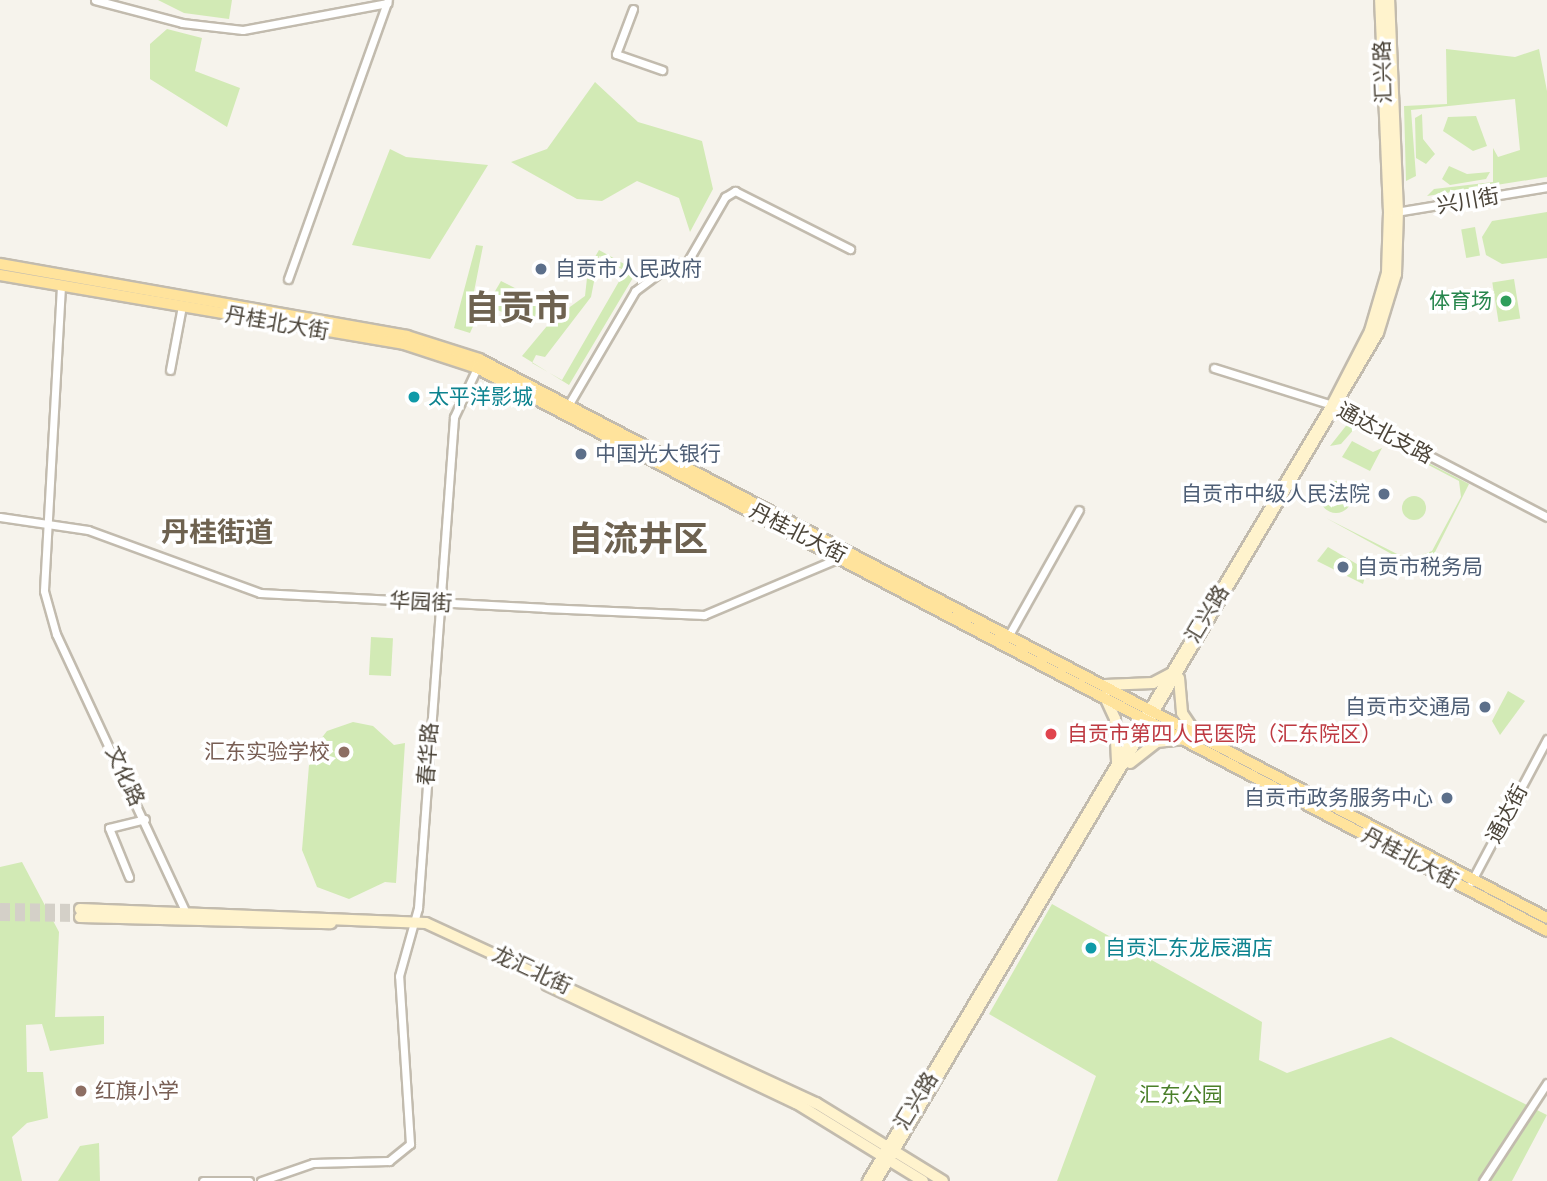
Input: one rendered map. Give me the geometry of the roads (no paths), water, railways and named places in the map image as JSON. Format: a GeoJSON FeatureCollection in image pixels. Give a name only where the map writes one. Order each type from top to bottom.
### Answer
{"type":"FeatureCollection","features":[{"type":"Feature","properties":{"kind":"main road","name":"汇兴路"},"geometry":{"type":"LineString","coordinates":[[1151,714],[1336,407],[1382,300],[1393,212],[1380,0]]}},
{"type":"Feature","properties":{"kind":"main road"},"geometry":{"type":"LineString","coordinates":[[1389,0],[1393,212]]}},
{"type":"Feature","properties":{"kind":"main road","name":"丹桂北大街"},"geometry":{"type":"LineString","coordinates":[[0,264],[407,336],[479,359],[1009,635],[1104,689]]}},
{"type":"Feature","properties":{"kind":"main road","name":"丹桂北大街"},"geometry":{"type":"LineString","coordinates":[[0,275],[404,344],[477,368],[1104,689],[1547,931]]}},
{"type":"Feature","properties":{"kind":"main road"},"geometry":{"type":"LineString","coordinates":[[1175,674],[1182,713],[1191,736],[1157,741],[1115,776],[1119,757],[1115,719],[1104,689],[1153,683],[1175,674]]}},
{"type":"Feature","properties":{"kind":"main road"},"geometry":{"type":"LineString","coordinates":[[868,1181],[889,1153],[1151,714]]}},
{"type":"Feature","properties":{"kind":"main road","name":"丹桂北大街"},"geometry":{"type":"LineString","coordinates":[[1191,736],[1547,918]]}},
{"type":"Feature","properties":{"kind":"main road","name":"龙汇北街"},"geometry":{"type":"LineString","coordinates":[[80,913],[414,923],[816,1103],[889,1153],[923,1181]]}},
{"type":"Feature","properties":{"kind":"main road"},"geometry":{"type":"LineString","coordinates":[[876,1181],[889,1153]]}},
{"type":"Feature","properties":{"kind":"main road","name":"龙汇北街"},"geometry":{"type":"LineString","coordinates":[[889,1153],[943,1181]]}},
{"type":"Feature","properties":{"kind":"street"},"geometry":{"type":"LineString","coordinates":[[95,0],[182,23],[243,30],[388,1]]}},
{"type":"Feature","properties":{"kind":"street"},"geometry":{"type":"LineString","coordinates":[[288,279],[388,1]]}},
{"type":"Feature","properties":{"kind":"street"},"geometry":{"type":"LineString","coordinates":[[633,9],[616,54],[662,70]]}},
{"type":"Feature","properties":{"kind":"street","name":"兴川街"},"geometry":{"type":"LineString","coordinates":[[1393,212],[1547,187]]}},
{"type":"Feature","properties":{"kind":"street"},"geometry":{"type":"LineString","coordinates":[[569,404],[635,291],[660,272],[684,266],[725,197],[735,191],[850,249]]}},
{"type":"Feature","properties":{"kind":"street"},"geometry":{"type":"LineString","coordinates":[[48,519],[61,286]]}},
{"type":"Feature","properties":{"kind":"street"},"geometry":{"type":"LineString","coordinates":[[170,370],[182,306]]}},
{"type":"Feature","properties":{"kind":"street","name":"春华路"},"geometry":{"type":"LineString","coordinates":[[261,1181],[313,1163],[389,1161],[410,1144],[399,976],[414,923],[454,417],[477,368]]}},
{"type":"Feature","properties":{"kind":"street","name":"通达北支路"},"geometry":{"type":"LineString","coordinates":[[1214,369],[1336,407],[1547,517]]}},
{"type":"Feature","properties":{"kind":"street"},"geometry":{"type":"LineString","coordinates":[[1009,635],[1079,510]]}},
{"type":"Feature","properties":{"kind":"street","name":"华园街"},"geometry":{"type":"LineString","coordinates":[[0,517],[48,519],[250,591],[441,603],[704,615],[843,556]]}},
{"type":"Feature","properties":{"kind":"street","name":"文化路"},"geometry":{"type":"LineString","coordinates":[[48,519],[44,590],[56,634],[145,819],[187,916]]}},
{"type":"Feature","properties":{"kind":"street","name":"通达街"},"geometry":{"type":"LineString","coordinates":[[1467,888],[1547,739]]}},
{"type":"Feature","properties":{"kind":"street"},"geometry":{"type":"LineString","coordinates":[[130,877],[109,828],[145,819]]}},
{"type":"Feature","properties":{"kind":"street"},"geometry":{"type":"LineString","coordinates":[[1483,1181],[1547,1083]]}},
{"type":"Feature","properties":{"kind":"street"},"geometry":{"type":"LineString","coordinates":[[203,1181],[249,1181]]}},
{"type":"Feature","properties":{"kind":"tunnel"},"geometry":{"type":"LineString","coordinates":[[0,908],[80,909]]}},
{"type":"Feature","properties":{"kind":"tunnel"},"geometry":{"type":"LineString","coordinates":[[0,916],[80,917]]}},
{"type":"Feature","properties":{"kind":"place","name":"自贡市人民政府"},"geometry":{"type":"Point","coordinates":[541,269]}},
{"type":"Feature","properties":{"kind":"place","name":"体育场"},"geometry":{"type":"Point","coordinates":[1506,301]}},
{"type":"Feature","properties":{"kind":"place","name":"太平洋影城"},"geometry":{"type":"Point","coordinates":[414,397]}},
{"type":"Feature","properties":{"kind":"place","name":"中国光大银行"},"geometry":{"type":"Point","coordinates":[581,454]}},
{"type":"Feature","properties":{"kind":"place","name":"自贡市中级人民法院"},"geometry":{"type":"Point","coordinates":[1384,494]}},
{"type":"Feature","properties":{"kind":"place","name":"自贡市税务局"},"geometry":{"type":"Point","coordinates":[1343,567]}},
{"type":"Feature","properties":{"kind":"place","name":"自贡市交通局"},"geometry":{"type":"Point","coordinates":[1485,707]}},
{"type":"Feature","properties":{"kind":"place","name":"自贡市第四人民医院（汇东院区）"},"geometry":{"type":"Point","coordinates":[1051,734]}},
{"type":"Feature","properties":{"kind":"place","name":"汇东实验学校"},"geometry":{"type":"Point","coordinates":[344,752]}},
{"type":"Feature","properties":{"kind":"place","name":"自贡市政务服务中心"},"geometry":{"type":"Point","coordinates":[1447,798]}},
{"type":"Feature","properties":{"kind":"place","name":"自贡汇东龙辰酒店"},"geometry":{"type":"Point","coordinates":[1091,948]}},
{"type":"Feature","properties":{"kind":"place","name":"红旗小学"},"geometry":{"type":"Point","coordinates":[81,1091]}},
{"type":"Feature","properties":{"kind":"district","name":"自贡市"},"geometry":{"type":"Point","coordinates":[517,309]}},
{"type":"Feature","properties":{"kind":"district","name":"丹桂街道"},"geometry":{"type":"Point","coordinates":[217,533]}},
{"type":"Feature","properties":{"kind":"district","name":"自流井区"},"geometry":{"type":"Point","coordinates":[638,540]}},
{"type":"Feature","properties":{"kind":"park label","name":"汇东公园"},"geometry":{"type":"Point","coordinates":[1181,1095]}}]}
